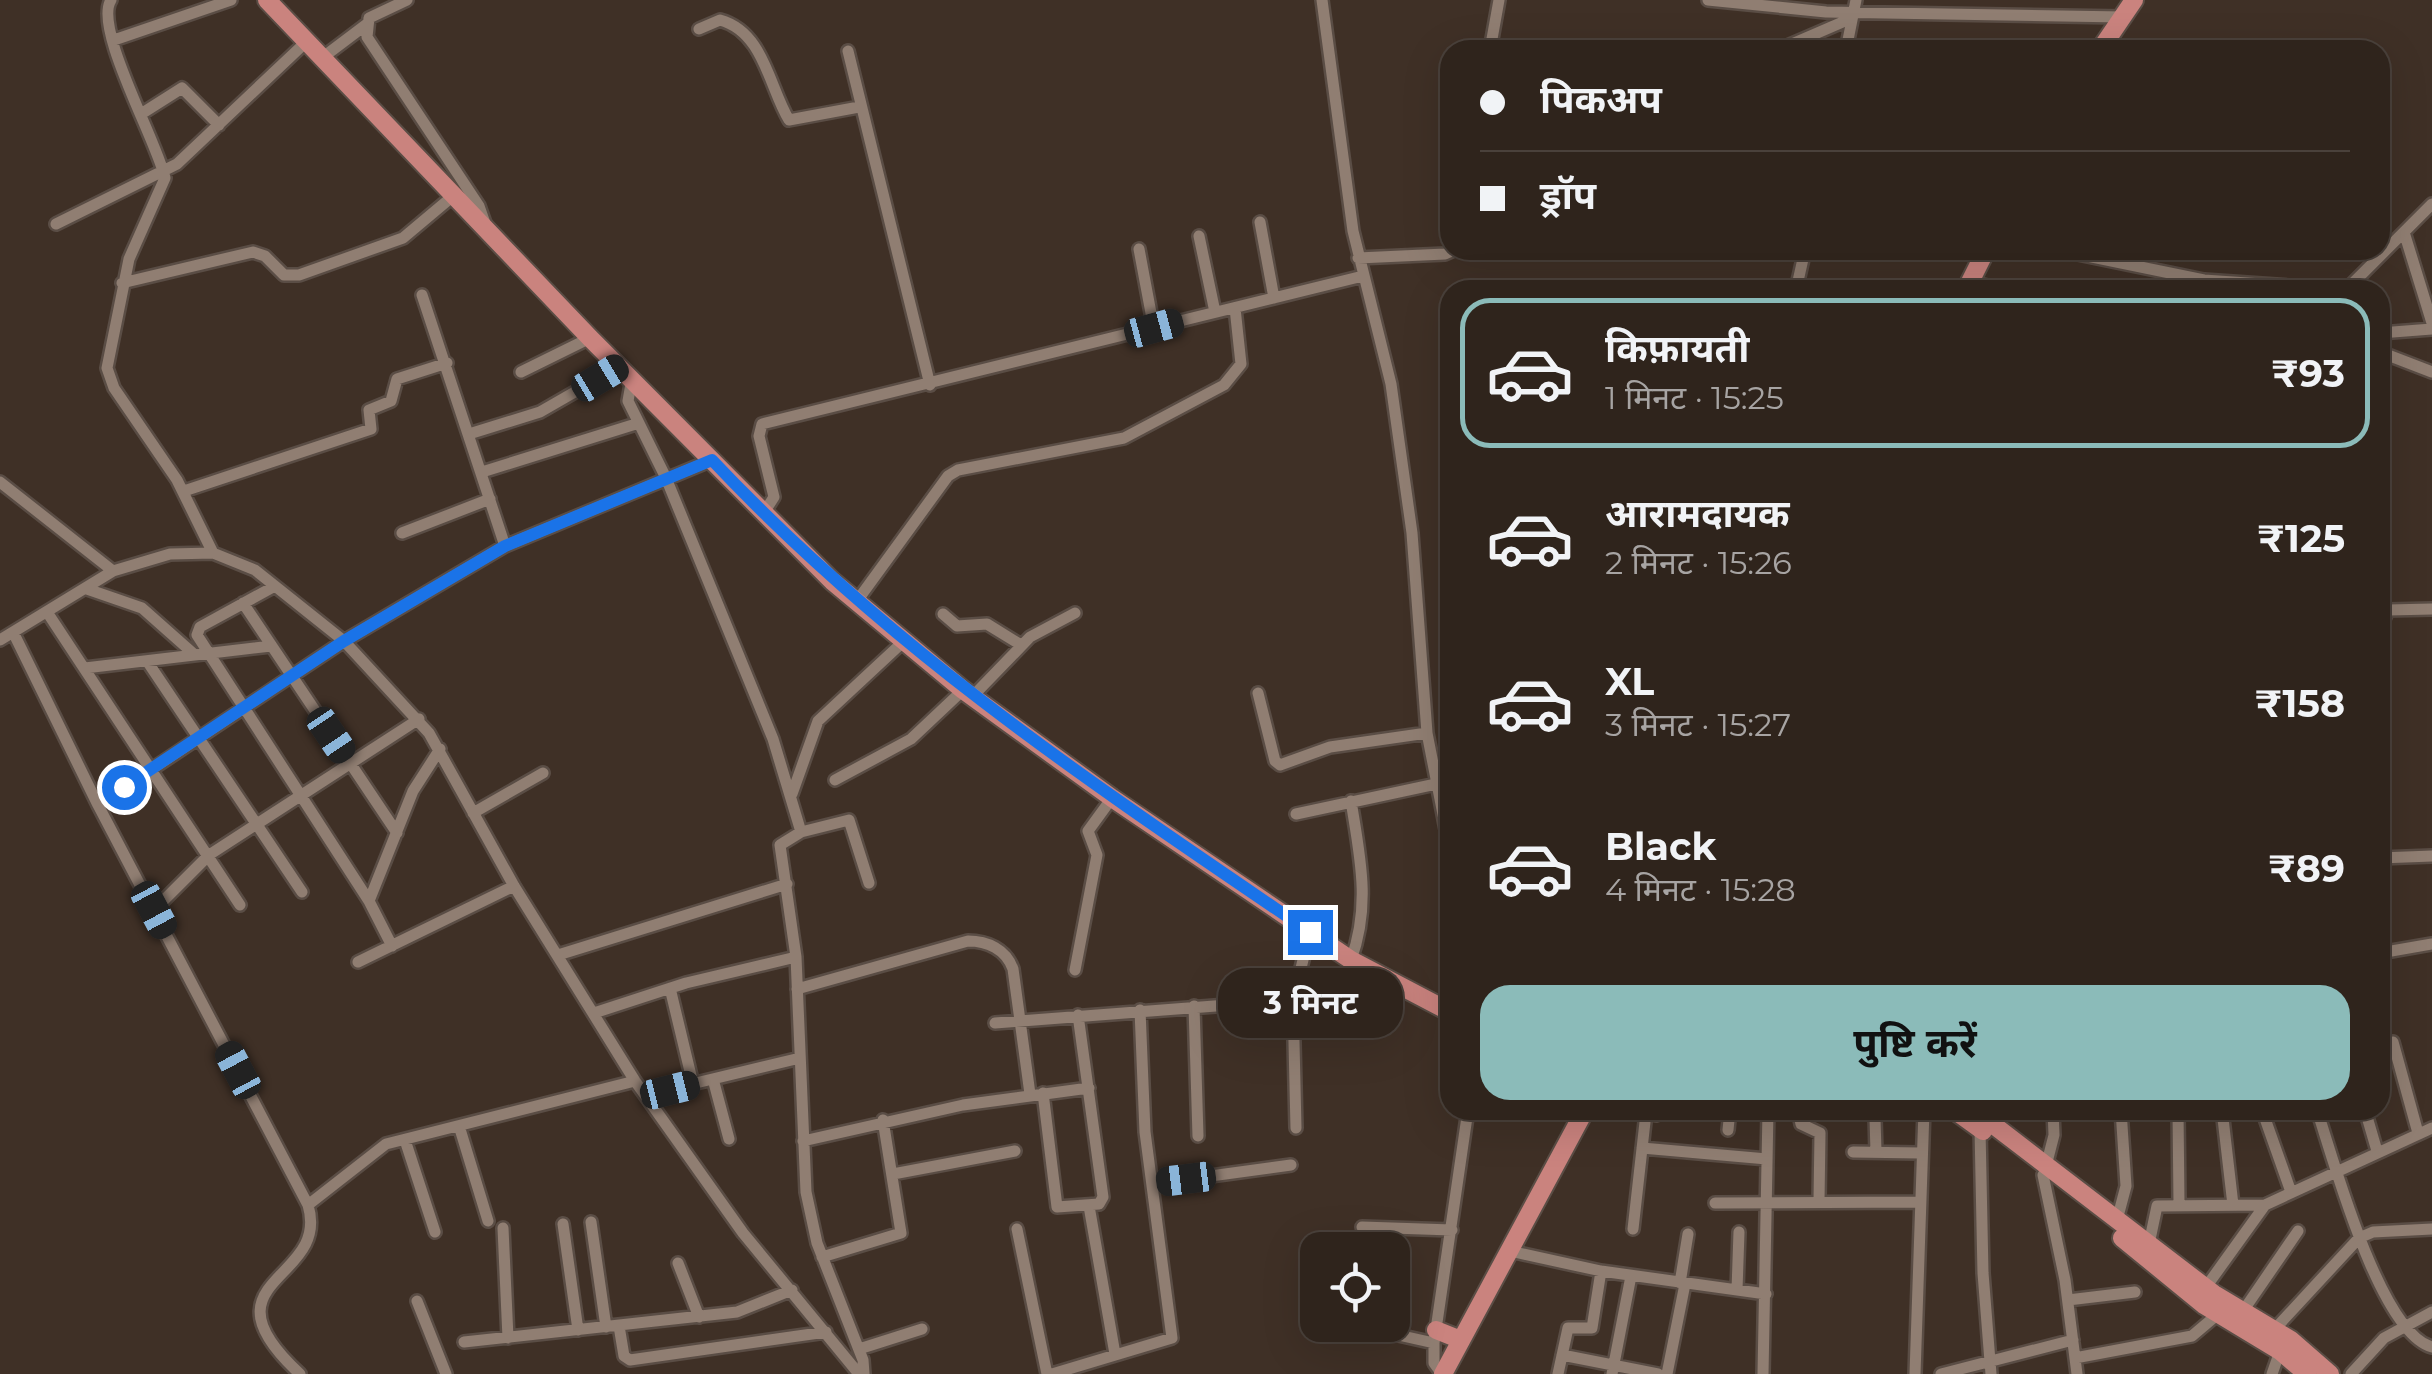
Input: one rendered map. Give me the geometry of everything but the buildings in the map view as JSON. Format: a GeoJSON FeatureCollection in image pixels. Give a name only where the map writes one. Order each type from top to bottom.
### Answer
{"type":"FeatureCollection","features":[{"type":"Feature","properties":{"kind":"main road"},"geometry":{"type":"LineString","coordinates":[[267,0],[590,338],[763,514],[857,601],[968,694],[1112,798],[1350,960],[1440,1007]]}},
{"type":"Feature","properties":{"kind":"main road"},"geometry":{"type":"LineString","coordinates":[[2107,40],[2134,0]]}},
{"type":"Feature","properties":{"kind":"main road"},"geometry":{"type":"LineString","coordinates":[[1442,1374],[1580,1120]]}},
{"type":"Feature","properties":{"kind":"main road"},"geometry":{"type":"LineString","coordinates":[[1984,1120],[2218,1314],[2280,1352],[2306,1374]]}},
{"type":"Feature","properties":{"kind":"main road"},"geometry":{"type":"LineString","coordinates":[[2045,1170],[2206,1288],[2274,1330],[2330,1374]]}},
{"type":"Feature","properties":{"kind":"main road"},"geometry":{"type":"LineString","coordinates":[[1435,1337],[1460,1340]]}},
{"type":"Feature","properties":{"kind":"street"},"geometry":{"type":"LineString","coordinates":[[111,0],[106,16],[124,80],[141,114],[165,182],[135,243],[122,283],[107,355],[110,379],[184,491],[213,553]]}},
{"type":"Feature","properties":{"kind":"street"},"geometry":{"type":"LineString","coordinates":[[114,40],[231,0]]}},
{"type":"Feature","properties":{"kind":"street"},"geometry":{"type":"LineString","coordinates":[[322,58],[378,12],[406,0]]}},
{"type":"Feature","properties":{"kind":"street"},"geometry":{"type":"LineString","coordinates":[[1322,0],[1358,258],[1386,359],[1406,490],[1427,732],[1440,803]]}},
{"type":"Feature","properties":{"kind":"street"},"geometry":{"type":"LineString","coordinates":[[1492,40],[1500,0]]}},
{"type":"Feature","properties":{"kind":"street"},"geometry":{"type":"LineString","coordinates":[[1708,0],[1854,10],[1970,7],[2123,16]]}},
{"type":"Feature","properties":{"kind":"street"},"geometry":{"type":"LineString","coordinates":[[2084,0],[2084,14]]}},
{"type":"Feature","properties":{"kind":"street"},"geometry":{"type":"LineString","coordinates":[[1797,40],[1854,10]]}},
{"type":"Feature","properties":{"kind":"street"},"geometry":{"type":"LineString","coordinates":[[1848,40],[1854,10]]}},
{"type":"Feature","properties":{"kind":"street"},"geometry":{"type":"LineString","coordinates":[[700,29],[720,20],[745,35],[773,80],[789,120],[859,107]]}},
{"type":"Feature","properties":{"kind":"street"},"geometry":{"type":"LineString","coordinates":[[366,24],[373,46],[479,206],[485,230]]}},
{"type":"Feature","properties":{"kind":"street"},"geometry":{"type":"LineString","coordinates":[[56,224],[164,172],[306,42]]}},
{"type":"Feature","properties":{"kind":"street"},"geometry":{"type":"LineString","coordinates":[[848,52],[930,385]]}},
{"type":"Feature","properties":{"kind":"street"},"geometry":{"type":"LineString","coordinates":[[141,114],[182,88],[219,125]]}},
{"type":"Feature","properties":{"kind":"street"},"geometry":{"type":"LineString","coordinates":[[122,283],[254,252],[266,256],[284,274],[298,275],[403,238],[452,196]]}},
{"type":"Feature","properties":{"kind":"street"},"geometry":{"type":"LineString","coordinates":[[2390,246],[2432,204]]}},
{"type":"Feature","properties":{"kind":"street"},"geometry":{"type":"LineString","coordinates":[[1260,222],[1274,298]]}},
{"type":"Feature","properties":{"kind":"street"},"geometry":{"type":"LineString","coordinates":[[1199,236],[1215,312]]}},
{"type":"Feature","properties":{"kind":"street"},"geometry":{"type":"LineString","coordinates":[[2390,238],[2400,236]]}},
{"type":"Feature","properties":{"kind":"street"},"geometry":{"type":"LineString","coordinates":[[2390,332],[2432,326],[2400,236]]}},
{"type":"Feature","properties":{"kind":"street"},"geometry":{"type":"LineString","coordinates":[[1139,249],[1154,328]]}},
{"type":"Feature","properties":{"kind":"street"},"geometry":{"type":"LineString","coordinates":[[1358,258],[1440,254]]}},
{"type":"Feature","properties":{"kind":"street"},"geometry":{"type":"LineString","coordinates":[[2107,260],[2204,280]]}},
{"type":"Feature","properties":{"kind":"street"},"geometry":{"type":"LineString","coordinates":[[2357,280],[2376,260]]}},
{"type":"Feature","properties":{"kind":"street"},"geometry":{"type":"LineString","coordinates":[[763,514],[774,498],[760,436],[762,424],[1363,276]]}},
{"type":"Feature","properties":{"kind":"street"},"geometry":{"type":"LineString","coordinates":[[422,295],[505,546]]}},
{"type":"Feature","properties":{"kind":"street"},"geometry":{"type":"LineString","coordinates":[[857,601],[948,476],[958,470],[1124,438],[1224,386],[1239,371],[1242,356],[1235,308]]}},
{"type":"Feature","properties":{"kind":"street"},"geometry":{"type":"LineString","coordinates":[[521,372],[590,338]]}},
{"type":"Feature","properties":{"kind":"street"},"geometry":{"type":"LineString","coordinates":[[2390,356],[2432,372]]}},
{"type":"Feature","properties":{"kind":"street"},"geometry":{"type":"LineString","coordinates":[[184,491],[371,429],[369,410],[391,401],[397,379],[447,363]]}},
{"type":"Feature","properties":{"kind":"street"},"geometry":{"type":"LineString","coordinates":[[469,434],[540,412],[626,372],[626,394],[666,478],[792,794],[802,832]]}},
{"type":"Feature","properties":{"kind":"street"},"geometry":{"type":"LineString","coordinates":[[482,472],[639,424]]}},
{"type":"Feature","properties":{"kind":"street"},"geometry":{"type":"LineString","coordinates":[[98,805],[344,641],[505,546],[712,460]]}},
{"type":"Feature","properties":{"kind":"street"},"geometry":{"type":"LineString","coordinates":[[0,482],[113,572]]}},
{"type":"Feature","properties":{"kind":"street"},"geometry":{"type":"LineString","coordinates":[[402,533],[490,499]]}},
{"type":"Feature","properties":{"kind":"street"},"geometry":{"type":"LineString","coordinates":[[0,640],[113,572],[170,554],[213,553],[236,559],[344,641],[419,719],[440,748],[514,886],[635,1081],[733,1220],[861,1374]]}},
{"type":"Feature","properties":{"kind":"street"},"geometry":{"type":"LineString","coordinates":[[202,654],[197,635],[200,627],[276,586]]}},
{"type":"Feature","properties":{"kind":"street"},"geometry":{"type":"LineString","coordinates":[[87,589],[142,608],[202,654],[243,708],[369,901],[392,946]]}},
{"type":"Feature","properties":{"kind":"street"},"geometry":{"type":"LineString","coordinates":[[244,603],[397,833]]}},
{"type":"Feature","properties":{"kind":"street"},"geometry":{"type":"LineString","coordinates":[[2390,610],[2432,609]]}},
{"type":"Feature","properties":{"kind":"street"},"geometry":{"type":"LineString","coordinates":[[47,612],[240,906]]}},
{"type":"Feature","properties":{"kind":"street"},"geometry":{"type":"LineString","coordinates":[[835,780],[911,739],[1021,645],[1075,613]]}},
{"type":"Feature","properties":{"kind":"street"},"geometry":{"type":"LineString","coordinates":[[943,614],[957,626],[987,624],[1021,645]]}},
{"type":"Feature","properties":{"kind":"street"},"geometry":{"type":"LineString","coordinates":[[14,634],[98,805],[308,1205],[313,1223],[310,1240],[275,1279],[260,1310],[267,1342],[300,1374]]}},
{"type":"Feature","properties":{"kind":"street"},"geometry":{"type":"LineString","coordinates":[[792,794],[818,721],[904,641]]}},
{"type":"Feature","properties":{"kind":"street"},"geometry":{"type":"LineString","coordinates":[[85,668],[271,646]]}},
{"type":"Feature","properties":{"kind":"street"},"geometry":{"type":"LineString","coordinates":[[147,662],[302,892]]}},
{"type":"Feature","properties":{"kind":"street"},"geometry":{"type":"LineString","coordinates":[[1258,693],[1280,765],[1330,747],[1427,732]]}},
{"type":"Feature","properties":{"kind":"street"},"geometry":{"type":"LineString","coordinates":[[154,910],[209,856],[419,719]]}},
{"type":"Feature","properties":{"kind":"street"},"geometry":{"type":"LineString","coordinates":[[369,901],[413,792],[440,748]]}},
{"type":"Feature","properties":{"kind":"street"},"geometry":{"type":"LineString","coordinates":[[473,812],[543,772]]}},
{"type":"Feature","properties":{"kind":"street"},"geometry":{"type":"LineString","coordinates":[[1296,814],[1436,784]]}},
{"type":"Feature","properties":{"kind":"street"},"geometry":{"type":"LineString","coordinates":[[1075,970],[1097,855],[1088,831],[1112,798]]}},
{"type":"Feature","properties":{"kind":"street"},"geometry":{"type":"LineString","coordinates":[[1350,960],[1363,922],[1364,897],[1351,801]]}},
{"type":"Feature","properties":{"kind":"street"},"geometry":{"type":"LineString","coordinates":[[861,1374],[860,1349],[822,1257],[806,1192],[796,957],[780,844],[802,832],[849,820],[869,883]]}},
{"type":"Feature","properties":{"kind":"street"},"geometry":{"type":"LineString","coordinates":[[2390,858],[2432,856]]}},
{"type":"Feature","properties":{"kind":"street"},"geometry":{"type":"LineString","coordinates":[[558,955],[787,884]]}},
{"type":"Feature","properties":{"kind":"street"},"geometry":{"type":"LineString","coordinates":[[358,962],[514,886]]}},
{"type":"Feature","properties":{"kind":"street"},"geometry":{"type":"LineString","coordinates":[[1296,1128],[1293,1000],[1310,932]]}},
{"type":"Feature","properties":{"kind":"street"},"geometry":{"type":"LineString","coordinates":[[797,989],[978,941],[1010,961],[1057,1208],[1089,1206],[1102,1197],[1078,1016]]}},
{"type":"Feature","properties":{"kind":"street"},"geometry":{"type":"LineString","coordinates":[[2390,951],[2432,944]]}},
{"type":"Feature","properties":{"kind":"street"},"geometry":{"type":"LineString","coordinates":[[594,1013],[670,988],[796,957]]}},
{"type":"Feature","properties":{"kind":"street"},"geometry":{"type":"LineString","coordinates":[[670,988],[693,1084]]}},
{"type":"Feature","properties":{"kind":"street"},"geometry":{"type":"LineString","coordinates":[[995,1023],[1293,1000]]}},
{"type":"Feature","properties":{"kind":"street"},"geometry":{"type":"LineString","coordinates":[[1194,1006],[1198,1136]]}},
{"type":"Feature","properties":{"kind":"street"},"geometry":{"type":"LineString","coordinates":[[1017,1229],[1049,1374],[1172,1338],[1152,1184],[1140,1010]]}},
{"type":"Feature","properties":{"kind":"street"},"geometry":{"type":"LineString","coordinates":[[2393,1042],[2418,1134]]}},
{"type":"Feature","properties":{"kind":"street"},"geometry":{"type":"LineString","coordinates":[[646,1095],[800,1058]]}},
{"type":"Feature","properties":{"kind":"street"},"geometry":{"type":"LineString","coordinates":[[714,1080],[729,1139]]}},
{"type":"Feature","properties":{"kind":"street"},"geometry":{"type":"LineString","coordinates":[[308,1205],[378,1148],[635,1081]]}},
{"type":"Feature","properties":{"kind":"street"},"geometry":{"type":"LineString","coordinates":[[803,1141],[853,1132],[883,1120],[1089,1088]]}},
{"type":"Feature","properties":{"kind":"street"},"geometry":{"type":"LineString","coordinates":[[822,1257],[900,1236],[883,1120]]}},
{"type":"Feature","properties":{"kind":"street"},"geometry":{"type":"LineString","coordinates":[[1442,1374],[1434,1363],[1435,1337],[1467,1120]]}},
{"type":"Feature","properties":{"kind":"street"},"geometry":{"type":"LineString","coordinates":[[1633,1229],[1645,1120]]}},
{"type":"Feature","properties":{"kind":"street"},"geometry":{"type":"LineString","coordinates":[[1728,1130],[1729,1120]]}},
{"type":"Feature","properties":{"kind":"street"},"geometry":{"type":"LineString","coordinates":[[1763,1374],[1768,1120]]}},
{"type":"Feature","properties":{"kind":"street"},"geometry":{"type":"LineString","coordinates":[[1800,1120],[1820,1133],[1820,1201]]}},
{"type":"Feature","properties":{"kind":"street"},"geometry":{"type":"LineString","coordinates":[[1875,1120],[1876,1152]]}},
{"type":"Feature","properties":{"kind":"street"},"geometry":{"type":"LineString","coordinates":[[1915,1374],[1923,1120]]}},
{"type":"Feature","properties":{"kind":"street"},"geometry":{"type":"LineString","coordinates":[[1979,1120],[1990,1368]]}},
{"type":"Feature","properties":{"kind":"street"},"geometry":{"type":"LineString","coordinates":[[2053,1120],[2054,1135],[2045,1170],[2077,1374]]}},
{"type":"Feature","properties":{"kind":"street"},"geometry":{"type":"LineString","coordinates":[[2117,1220],[2126,1186],[2122,1120]]}},
{"type":"Feature","properties":{"kind":"street"},"geometry":{"type":"LineString","coordinates":[[2178,1120],[2178,1204]]}},
{"type":"Feature","properties":{"kind":"street"},"geometry":{"type":"LineString","coordinates":[[2223,1120],[2233,1205]]}},
{"type":"Feature","properties":{"kind":"street"},"geometry":{"type":"LineString","coordinates":[[2266,1120],[2291,1192]]}},
{"type":"Feature","properties":{"kind":"street"},"geometry":{"type":"LineString","coordinates":[[2320,1120],[2360,1238],[2402,1327],[2420,1343],[2432,1346]]}},
{"type":"Feature","properties":{"kind":"street"},"geometry":{"type":"LineString","coordinates":[[2368,1120],[2376,1150]]}},
{"type":"Feature","properties":{"kind":"street"},"geometry":{"type":"LineString","coordinates":[[460,1128],[488,1221]]}},
{"type":"Feature","properties":{"kind":"street"},"geometry":{"type":"LineString","coordinates":[[2149,1244],[2153,1209],[2178,1204],[2265,1205],[2376,1150],[2432,1128]]}},
{"type":"Feature","properties":{"kind":"street"},"geometry":{"type":"LineString","coordinates":[[405,1140],[436,1232]]}},
{"type":"Feature","properties":{"kind":"street"},"geometry":{"type":"LineString","coordinates":[[1642,1148],[1767,1159]]}},
{"type":"Feature","properties":{"kind":"street"},"geometry":{"type":"LineString","coordinates":[[893,1174],[1014,1151]]}},
{"type":"Feature","properties":{"kind":"street"},"geometry":{"type":"LineString","coordinates":[[1853,1152],[1920,1153]]}},
{"type":"Feature","properties":{"kind":"street"},"geometry":{"type":"LineString","coordinates":[[1152,1184],[1291,1166]]}},
{"type":"Feature","properties":{"kind":"street"},"geometry":{"type":"LineString","coordinates":[[1715,1203],[1919,1202]]}},
{"type":"Feature","properties":{"kind":"street"},"geometry":{"type":"LineString","coordinates":[[2206,1288],[2265,1205]]}},
{"type":"Feature","properties":{"kind":"street"},"geometry":{"type":"LineString","coordinates":[[1089,1206],[1115,1354]]}},
{"type":"Feature","properties":{"kind":"street"},"geometry":{"type":"LineString","coordinates":[[590,1222],[613,1326],[624,1356],[630,1360],[826,1332]]}},
{"type":"Feature","properties":{"kind":"street"},"geometry":{"type":"LineString","coordinates":[[563,1224],[578,1330]]}},
{"type":"Feature","properties":{"kind":"street"},"geometry":{"type":"LineString","coordinates":[[1362,1227],[1452,1230]]}},
{"type":"Feature","properties":{"kind":"street"},"geometry":{"type":"LineString","coordinates":[[503,1228],[508,1338]]}},
{"type":"Feature","properties":{"kind":"street"},"geometry":{"type":"LineString","coordinates":[[2274,1330],[2360,1238],[2373,1232],[2432,1229]]}},
{"type":"Feature","properties":{"kind":"street"},"geometry":{"type":"LineString","coordinates":[[2243,1312],[2298,1231]]}},
{"type":"Feature","properties":{"kind":"street"},"geometry":{"type":"LineString","coordinates":[[1737,1290],[1739,1232]]}},
{"type":"Feature","properties":{"kind":"street"},"geometry":{"type":"LineString","coordinates":[[1667,1374],[1688,1234]]}},
{"type":"Feature","properties":{"kind":"street"},"geometry":{"type":"LineString","coordinates":[[1510,1251],[1631,1276],[1766,1294]]}},
{"type":"Feature","properties":{"kind":"street"},"geometry":{"type":"LineString","coordinates":[[678,1263],[699,1318]]}},
{"type":"Feature","properties":{"kind":"street"},"geometry":{"type":"LineString","coordinates":[[1558,1374],[1568,1328],[1592,1328],[1602,1271]]}},
{"type":"Feature","properties":{"kind":"street"},"geometry":{"type":"LineString","coordinates":[[1613,1370],[1631,1276]]}},
{"type":"Feature","properties":{"kind":"street"},"geometry":{"type":"LineString","coordinates":[[464,1342],[699,1318],[748,1310],[792,1290]]}},
{"type":"Feature","properties":{"kind":"street"},"geometry":{"type":"LineString","coordinates":[[2068,1300],[2136,1292]]}},
{"type":"Feature","properties":{"kind":"street"},"geometry":{"type":"LineString","coordinates":[[417,1301],[446,1374]]}},
{"type":"Feature","properties":{"kind":"street"},"geometry":{"type":"LineString","coordinates":[[2350,1374],[2384,1338],[2432,1312]]}},
{"type":"Feature","properties":{"kind":"street"},"geometry":{"type":"LineString","coordinates":[[2075,1358],[2192,1336],[2218,1314]]}},
{"type":"Feature","properties":{"kind":"street"},"geometry":{"type":"LineString","coordinates":[[860,1349],[922,1329]]}},
{"type":"Feature","properties":{"kind":"street"},"geometry":{"type":"LineString","coordinates":[[1410,1333],[1435,1337]]}},
{"type":"Feature","properties":{"kind":"street"},"geometry":{"type":"LineString","coordinates":[[1942,1374],[1990,1368],[2073,1340]]}},
{"type":"Feature","properties":{"kind":"street"},"geometry":{"type":"LineString","coordinates":[[2272,1374],[2280,1352]]}},
{"type":"Feature","properties":{"kind":"street"},"geometry":{"type":"LineString","coordinates":[[1562,1355],[1613,1370],[1658,1374]]}},
{"type":"Feature","properties":{"kind":"route"},"geometry":{"type":"LineString","coordinates":[[124,787],[344,641],[505,546],[712,460],[815,566],[963,690],[1112,798],[1310,932]]}}]}
